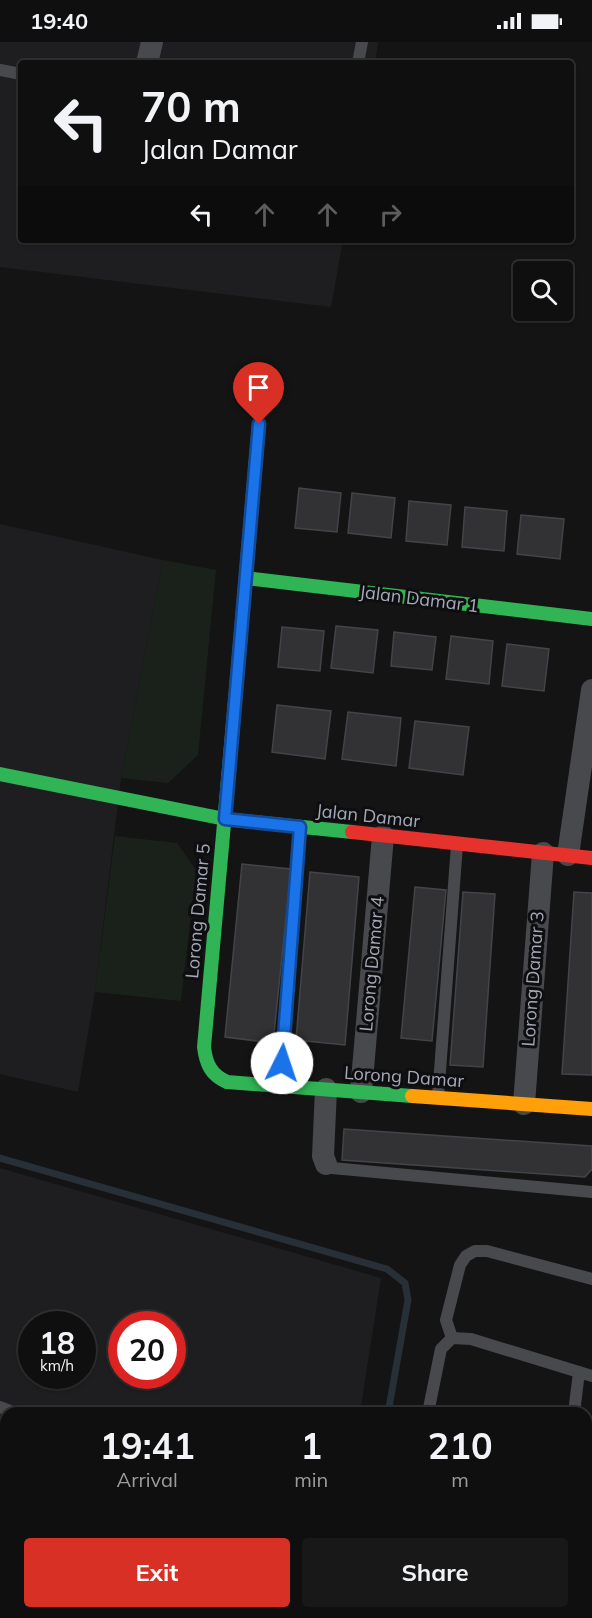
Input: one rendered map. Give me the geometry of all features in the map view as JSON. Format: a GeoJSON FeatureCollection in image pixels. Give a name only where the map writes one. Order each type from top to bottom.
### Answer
{"type":"FeatureCollection","features":[{"type":"Feature","properties":{"kind":"street"},"geometry":{"type":"LineString","coordinates":[[148,60],[152,42]]}},
{"type":"Feature","properties":{"kind":"street","name":"Lorong Damar 5"},"geometry":{"type":"LineString","coordinates":[[213,1077],[208,1068],[204,1047],[259,424]]}},
{"type":"Feature","properties":{"kind":"street","name":"Jalan Damar 1"},"geometry":{"type":"LineString","coordinates":[[246,578],[592,619]]}},
{"type":"Feature","properties":{"kind":"street"},"geometry":{"type":"LineString","coordinates":[[568,855],[584,801],[591,700]]}},
{"type":"Feature","properties":{"kind":"street","name":"Jalan Damar"},"geometry":{"type":"LineString","coordinates":[[0,774],[225,819],[592,858]]}},
{"type":"Feature","properties":{"kind":"street","name":"Lorong Damar 4"},"geometry":{"type":"LineString","coordinates":[[361,1092],[383,836]]}},
{"type":"Feature","properties":{"kind":"street","name":"Lorong Damar 3"},"geometry":{"type":"LineString","coordinates":[[524,1104],[543,853]]}},
{"type":"Feature","properties":{"kind":"street","name":"Lorong Damar"},"geometry":{"type":"LineString","coordinates":[[213,1077],[227,1082],[592,1109]]}},
{"type":"Feature","properties":{"kind":"street"},"geometry":{"type":"LineString","coordinates":[[326,1089],[323,1156],[326,1164]]}},
{"type":"Feature","properties":{"kind":"lane"},"geometry":{"type":"LineString","coordinates":[[359,60],[362,42]]}},
{"type":"Feature","properties":{"kind":"lane"},"geometry":{"type":"LineString","coordinates":[[0,70],[18,73]]}},
{"type":"Feature","properties":{"kind":"lane"},"geometry":{"type":"LineString","coordinates":[[280,1086],[300,827]]}},
{"type":"Feature","properties":{"kind":"lane"},"geometry":{"type":"LineString","coordinates":[[438,1098],[457,844]]}},
{"type":"Feature","properties":{"kind":"lane"},"geometry":{"type":"LineString","coordinates":[[326,1164],[332,1168],[592,1192]]}},
{"type":"Feature","properties":{"kind":"lane"},"geometry":{"type":"LineString","coordinates":[[452,1338],[446,1320],[460,1265],[466,1256],[475,1251],[487,1251],[592,1279]]}},
{"type":"Feature","properties":{"kind":"lane"},"geometry":{"type":"LineString","coordinates":[[429,1407],[441,1348],[452,1338],[471,1339],[586,1371],[592,1376]]}},
{"type":"Feature","properties":{"kind":"lane"},"geometry":{"type":"LineString","coordinates":[[576,1407],[586,1371]]}},
{"type":"Feature","properties":{"kind":"shaded area"},"geometry":{"type":"Polygon","coordinates":[[[0,42],[378,42],[375,60],[18,60],[18,243],[342,243],[331,307],[0,267],[0,42]]]}},
{"type":"Feature","properties":{"kind":"shaded area"},"geometry":{"type":"Polygon","coordinates":[[[0,524],[163,560],[121,778],[95,992],[78,1092],[0,1074],[0,524]]]}},
{"type":"Feature","properties":{"kind":"shaded area"},"geometry":{"type":"Polygon","coordinates":[[[163,560],[216,570],[198,755],[168,783],[121,778],[163,560]]]}},
{"type":"Feature","properties":{"kind":"shaded area"},"geometry":{"type":"Polygon","coordinates":[[[115,836],[177,843],[196,870],[181,1001],[95,992],[115,836]]]}},
{"type":"Feature","properties":{"kind":"shaded area"},"geometry":{"type":"Polygon","coordinates":[[[0,1168],[381,1278],[361,1407],[0,1407],[0,1168]]]}},
{"type":"Feature","properties":{"kind":"building"},"geometry":{"type":"Polygon","coordinates":[[[299,488],[341,493],[337,532],[295,528],[299,488]]]}},
{"type":"Feature","properties":{"kind":"building"},"geometry":{"type":"Polygon","coordinates":[[[352,493],[395,498],[391,538],[348,533],[352,493]]]}},
{"type":"Feature","properties":{"kind":"building"},"geometry":{"type":"Polygon","coordinates":[[[409,501],[451,505],[447,545],[406,541],[409,501]]]}},
{"type":"Feature","properties":{"kind":"building"},"geometry":{"type":"Polygon","coordinates":[[[465,507],[507,511],[504,551],[462,547],[465,507]]]}},
{"type":"Feature","properties":{"kind":"building"},"geometry":{"type":"Polygon","coordinates":[[[521,515],[564,519],[560,559],[517,554],[521,515]]]}},
{"type":"Feature","properties":{"kind":"building"},"geometry":{"type":"Polygon","coordinates":[[[336,626],[378,630],[373,673],[331,668],[336,626]]]}},
{"type":"Feature","properties":{"kind":"building"},"geometry":{"type":"Polygon","coordinates":[[[282,627],[324,631],[320,671],[278,667],[282,627]]]}},
{"type":"Feature","properties":{"kind":"building"},"geometry":{"type":"Polygon","coordinates":[[[394,632],[436,637],[432,670],[391,666],[394,632]]]}},
{"type":"Feature","properties":{"kind":"building"},"geometry":{"type":"Polygon","coordinates":[[[451,636],[493,641],[489,684],[446,679],[451,636]]]}},
{"type":"Feature","properties":{"kind":"building"},"geometry":{"type":"Polygon","coordinates":[[[507,644],[549,649],[544,691],[502,686],[507,644]]]}},
{"type":"Feature","properties":{"kind":"building"},"geometry":{"type":"Polygon","coordinates":[[[277,705],[331,711],[325,759],[272,752],[277,705]]]}},
{"type":"Feature","properties":{"kind":"building"},"geometry":{"type":"Polygon","coordinates":[[[348,712],[401,718],[396,766],[342,759],[348,712]]]}},
{"type":"Feature","properties":{"kind":"building"},"geometry":{"type":"Polygon","coordinates":[[[415,721],[469,727],[463,775],[409,768],[415,721]]]}},
{"type":"Feature","properties":{"kind":"building"},"geometry":{"type":"Polygon","coordinates":[[[242,864],[291,869],[273,1043],[225,1037],[242,864]]]}},
{"type":"Feature","properties":{"kind":"building"},"geometry":{"type":"Polygon","coordinates":[[[310,872],[359,877],[345,1045],[296,1040],[310,872]]]}},
{"type":"Feature","properties":{"kind":"building"},"geometry":{"type":"Polygon","coordinates":[[[415,887],[446,890],[432,1041],[401,1038],[415,887]]]}},
{"type":"Feature","properties":{"kind":"building"},"geometry":{"type":"Polygon","coordinates":[[[463,892],[495,894],[483,1067],[450,1065],[463,892]]]}},
{"type":"Feature","properties":{"kind":"building"},"geometry":{"type":"Polygon","coordinates":[[[574,892],[592,893],[592,1075],[562,1074],[574,892]]]}},
{"type":"Feature","properties":{"kind":"building"},"geometry":{"type":"Polygon","coordinates":[[[344,1129],[592,1146],[592,1169],[585,1177],[342,1160],[344,1129]]]}},
{"type":"Feature","properties":{"kind":"waterway"},"geometry":{"type":"LineString","coordinates":[[0,1158],[387,1269],[405,1283],[408,1300],[389,1407]]}},
{"type":"Feature","properties":{"kind":"traffic: fast"},"geometry":{"type":"LineString","coordinates":[[246,578],[592,619]]}},
{"type":"Feature","properties":{"kind":"traffic: fast"},"geometry":{"type":"LineString","coordinates":[[235,701],[204,1047],[208,1064],[217,1076],[227,1082],[412,1096]]}},
{"type":"Feature","properties":{"kind":"traffic: fast"},"geometry":{"type":"LineString","coordinates":[[0,774],[225,819],[352,832]]}},
{"type":"Feature","properties":{"kind":"traffic: slow"},"geometry":{"type":"LineString","coordinates":[[412,1096],[592,1109]]}},
{"type":"Feature","properties":{"kind":"traffic: jam"},"geometry":{"type":"LineString","coordinates":[[235,701],[259,424]]}},
{"type":"Feature","properties":{"kind":"traffic: jam"},"geometry":{"type":"LineString","coordinates":[[352,832],[592,858]]}},
{"type":"Feature","properties":{"kind":"route"},"geometry":{"type":"LineString","coordinates":[[259,424],[225,819],[300,827],[282,1063]]}}]}
